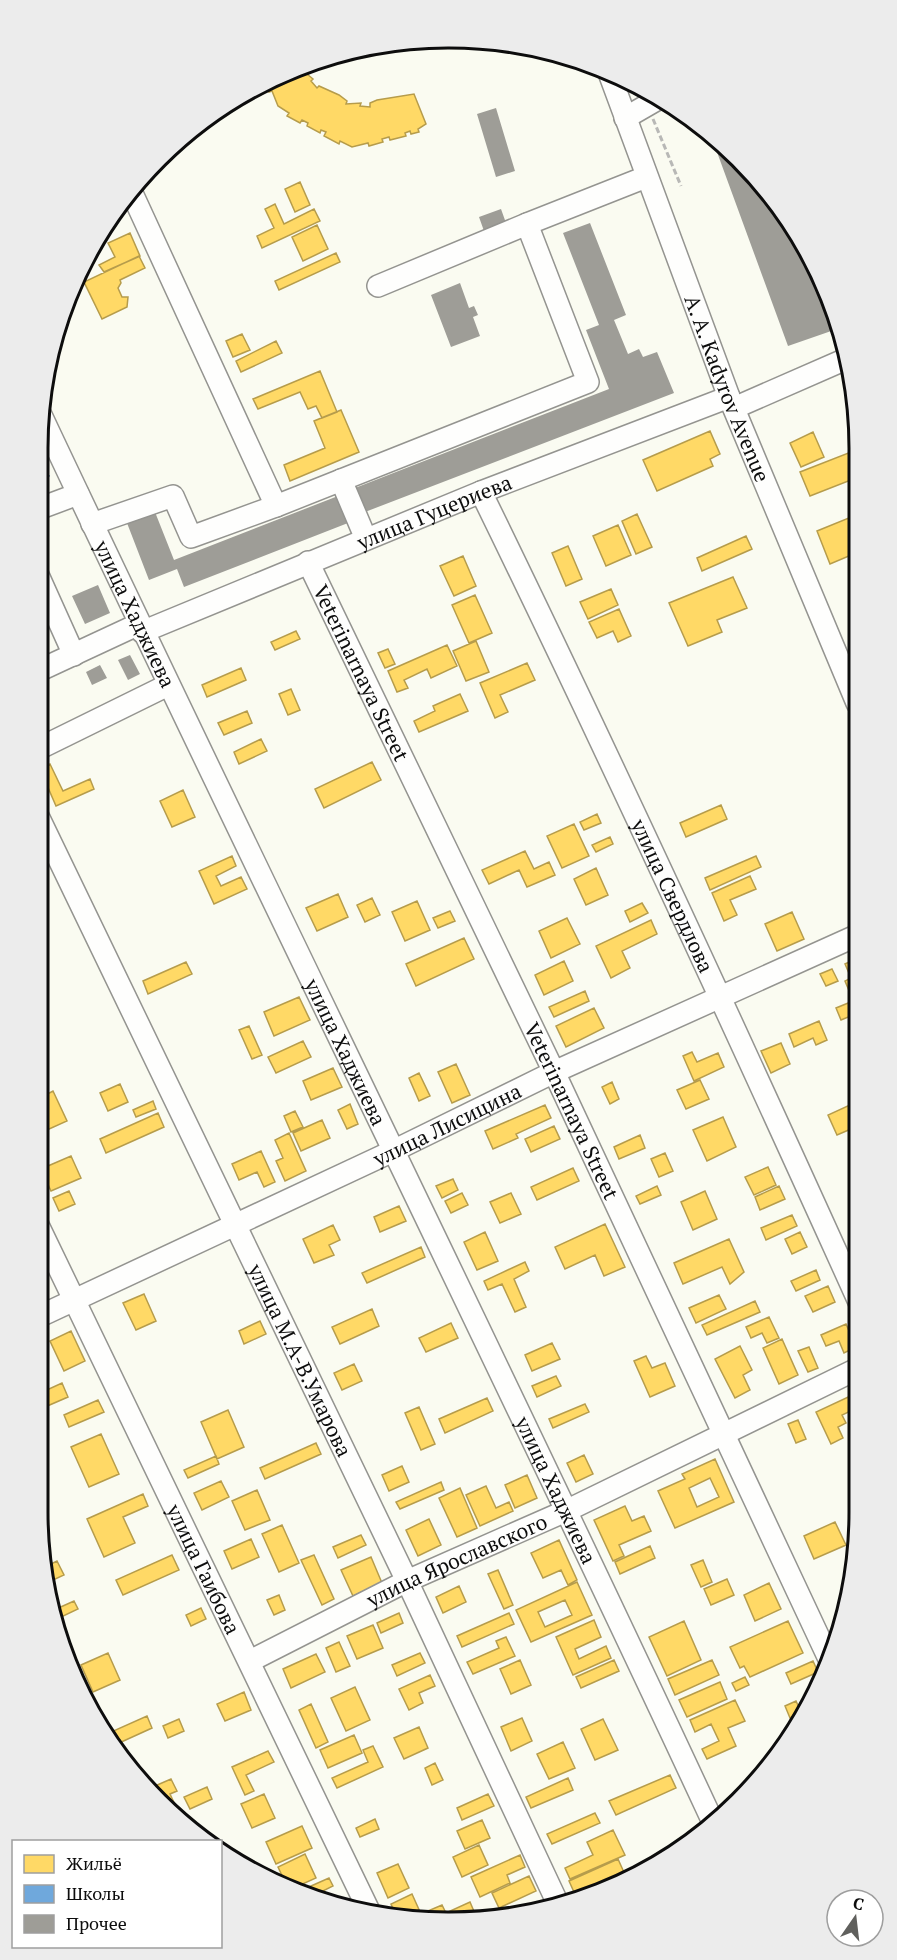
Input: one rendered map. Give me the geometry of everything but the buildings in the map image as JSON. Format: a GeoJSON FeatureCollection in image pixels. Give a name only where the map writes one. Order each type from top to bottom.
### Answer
{"type":"FeatureCollection","features":[{"type":"Feature","properties":{"kind":"street","name":"A. A. Kadyrov Avenue"},"geometry":{"type":"LineString","coordinates":[[613,83],[731,403],[849,684]]}},
{"type":"Feature","properties":{"kind":"street"},"geometry":{"type":"LineString","coordinates":[[625,118],[651,103]]}},
{"type":"Feature","properties":{"kind":"street"},"geometry":{"type":"LineString","coordinates":[[378,286],[646,177]]}},
{"type":"Feature","properties":{"kind":"street"},"geometry":{"type":"LineString","coordinates":[[135,200],[276,506]]}},
{"type":"Feature","properties":{"kind":"street"},"geometry":{"type":"LineString","coordinates":[[92,524],[173,496],[191,537],[276,506],[588,382],[526,224]]}},
{"type":"Feature","properties":{"kind":"street","name":"улица Гуцериева"},"geometry":{"type":"LineString","coordinates":[[48,667],[481,492],[731,403],[839,362]]}},
{"type":"Feature","properties":{"kind":"street","name":"улица Хаджиева"},"geometry":{"type":"LineString","coordinates":[[49,431],[140,628],[568,1510],[710,1815]]}},
{"type":"Feature","properties":{"kind":"street"},"geometry":{"type":"LineString","coordinates":[[341,480],[366,539]]}},
{"type":"Feature","properties":{"kind":"street","name":"улица Свердлова"},"geometry":{"type":"LineString","coordinates":[[481,492],[589,713],[721,996],[849,1280]]}},
{"type":"Feature","properties":{"kind":"street"},"geometry":{"type":"LineString","coordinates":[[48,504],[78,494]]}},
{"type":"Feature","properties":{"kind":"street","name":"Veterinarnaya Street"},"geometry":{"type":"LineString","coordinates":[[308,562],[554,1072],[825,1648]]}},
{"type":"Feature","properties":{"kind":"street"},"geometry":{"type":"LineString","coordinates":[[48,597],[74,655]]}},
{"type":"Feature","properties":{"kind":"street"},"geometry":{"type":"LineString","coordinates":[[48,744],[168,685]]}},
{"type":"Feature","properties":{"kind":"street","name":"улица М.А-В.Умарова"},"geometry":{"type":"LineString","coordinates":[[48,837],[232,1224],[407,1581],[555,1897]]}},
{"type":"Feature","properties":{"kind":"street","name":"улица Лисицина"},"geometry":{"type":"LineString","coordinates":[[48,1312],[232,1224],[393,1151],[554,1072],[849,939]]}},
{"type":"Feature","properties":{"kind":"street","name":"улица Гаибова"},"geometry":{"type":"LineString","coordinates":[[48,1246],[365,1903]]}},
{"type":"Feature","properties":{"kind":"street","name":"улица Ярославского"},"geometry":{"type":"LineString","coordinates":[[250,1661],[407,1581],[568,1510],[849,1373]]}},
{"type":"Feature","properties":{"kind":"path"},"geometry":{"type":"LineString","coordinates":[[654,105],[681,186]]}}]}
